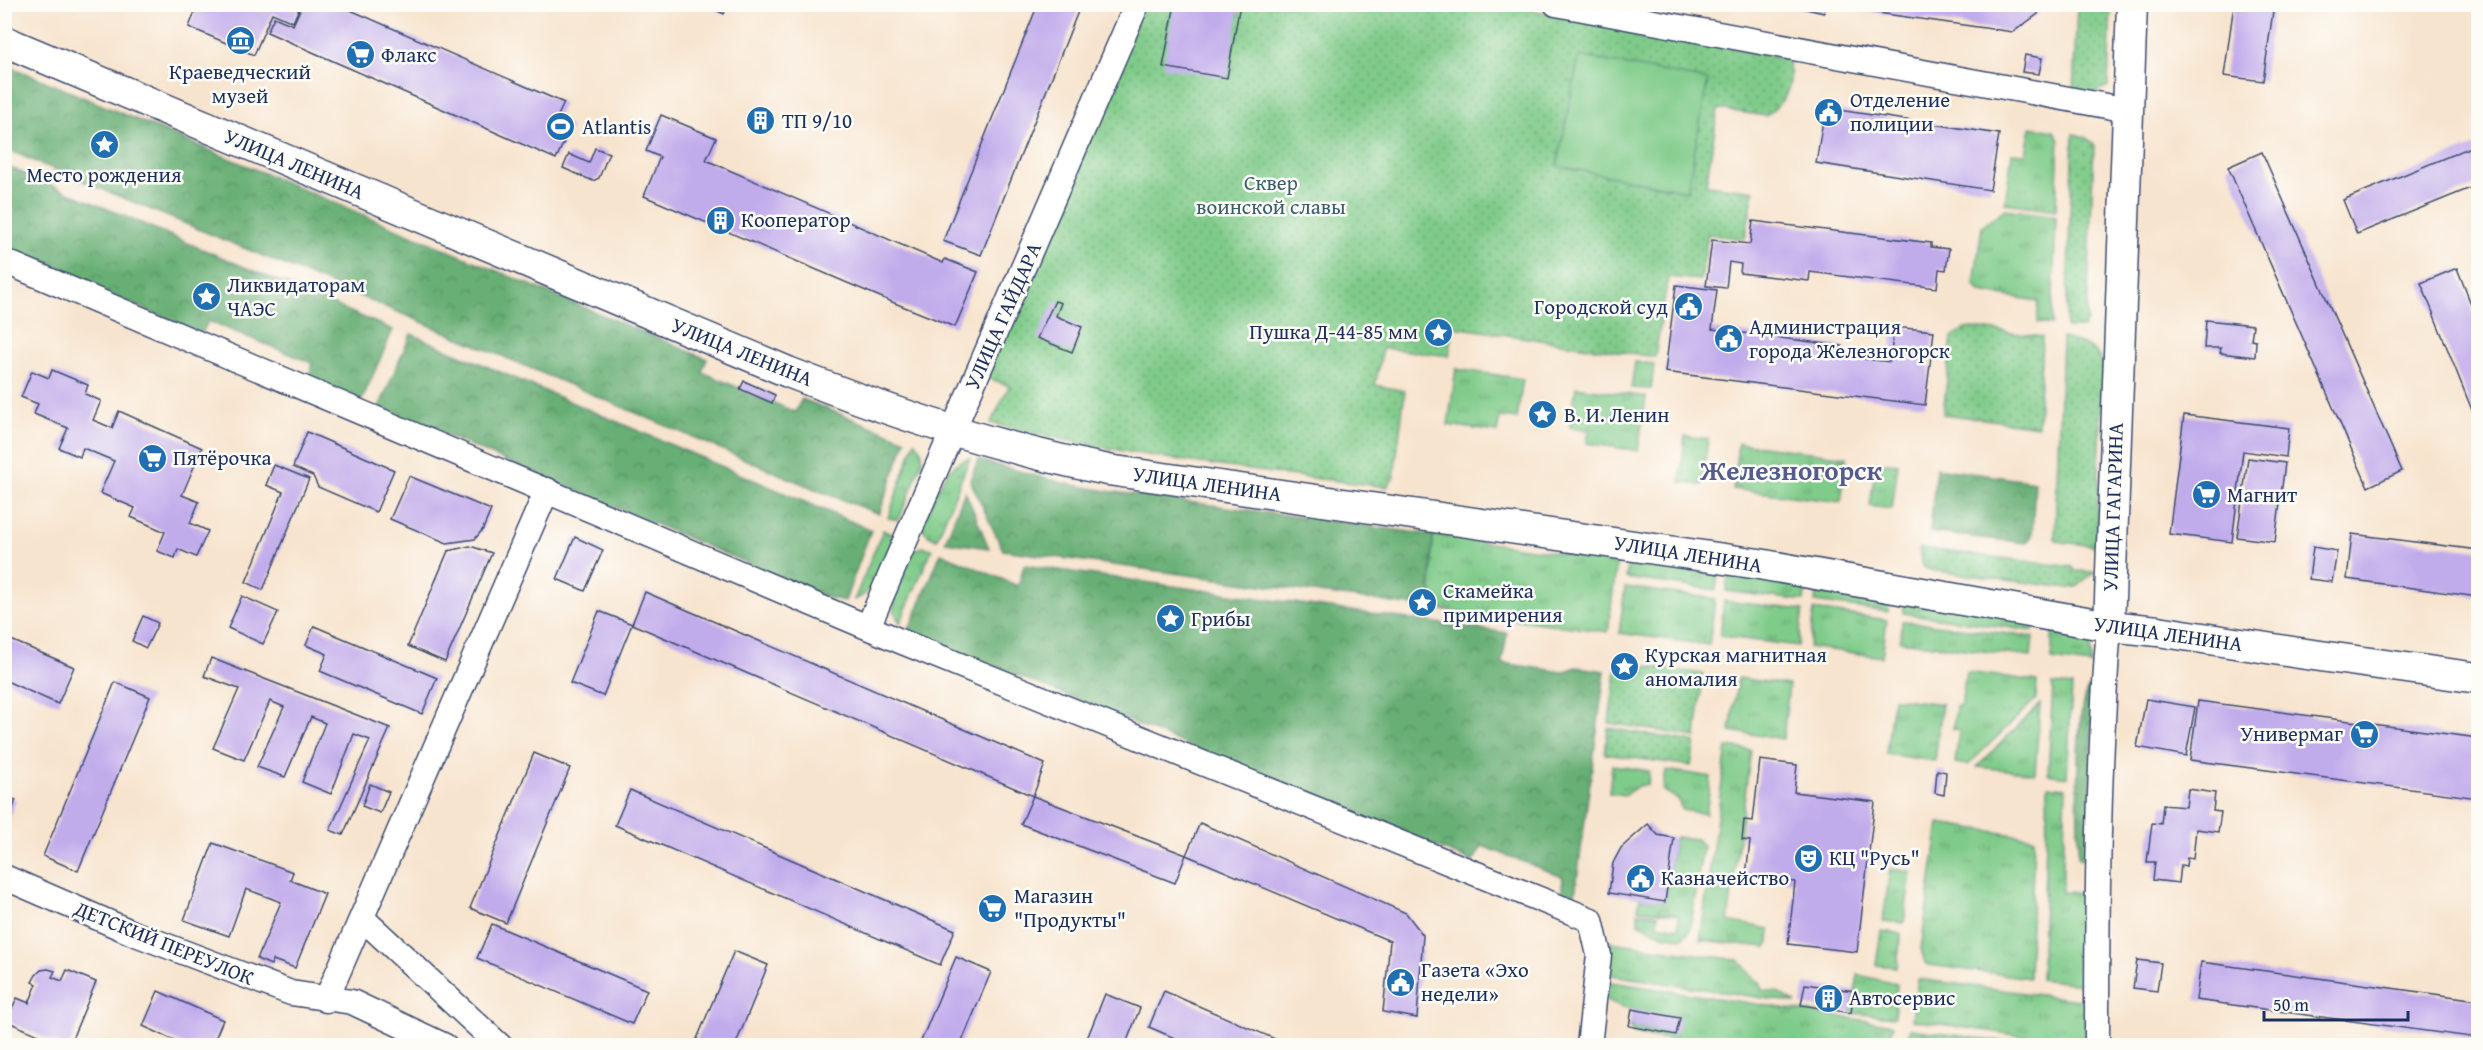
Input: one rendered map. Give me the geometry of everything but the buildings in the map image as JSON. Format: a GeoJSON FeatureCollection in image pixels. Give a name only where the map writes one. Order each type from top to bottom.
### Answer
{"type":"FeatureCollection","features":[{"type":"Feature","properties":{"kind":"main road","name":"УЛИЦА ГАГАРИНА"},"geometry":{"type":"LineString","coordinates":[[2109,626],[2132,4]]}},
{"type":"Feature","properties":{"kind":"main road","name":"УЛИЦА ЛЕНИНА"},"geometry":{"type":"LineString","coordinates":[[4,41],[788,372],[908,417],[1017,451],[1108,470],[1759,564],[2109,626],[2158,631],[2478,678]]}},
{"type":"Feature","properties":{"kind":"street","name":"УЛИЦА ГАЙДАРА"},"geometry":{"type":"LineString","coordinates":[[868,627],[1137,4]]}},
{"type":"Feature","properties":{"kind":"street"},"geometry":{"type":"LineString","coordinates":[[1556,4],[2128,110]]}},
{"type":"Feature","properties":{"kind":"street"},"geometry":{"type":"LineString","coordinates":[[6,265],[547,490],[868,627],[1591,920],[1599,955],[1589,1046]]}},
{"type":"Feature","properties":{"kind":"street"},"geometry":{"type":"LineString","coordinates":[[326,1000],[547,490]]}},
{"type":"Feature","properties":{"kind":"street","name":"УЛИЦА ГАГАРИНА"},"geometry":{"type":"LineString","coordinates":[[2097,1046],[2096,943],[2103,696],[2109,626]]}},
{"type":"Feature","properties":{"kind":"street","name":"ДЕТСКИЙ ПЕРЕУЛОК"},"geometry":{"type":"LineString","coordinates":[[4,877],[133,933],[238,974],[291,993],[326,1000],[352,1002],[445,1046]]}},
{"type":"Feature","properties":{"kind":"street"},"geometry":{"type":"LineString","coordinates":[[362,918],[500,1046]]}},
{"type":"Feature","properties":{"kind":"green space","name":"Сквер воинской славы"},"geometry":{"type":"Polygon","coordinates":[[[1142,5],[1506,5],[1786,58],[1790,83],[1779,104],[1766,116],[1718,109],[1706,185],[1754,191],[1745,239],[1708,234],[1701,280],[1668,277],[1655,357],[1454,327],[1449,356],[1383,348],[1375,385],[1405,391],[1394,477],[1387,487],[1337,481],[1138,454],[991,423],[1009,386],[984,376],[1142,5]]]}},
{"type":"Feature","properties":{"kind":"green space"},"geometry":{"type":"Polygon","coordinates":[[[2077,5],[2111,5],[2108,86],[2095,93],[2073,93],[2077,5]]]}},
{"type":"Feature","properties":{"kind":"green space"},"geometry":{"type":"Polygon","coordinates":[[[1579,56],[1708,80],[1687,191],[1557,166],[1579,56]]]}},
{"type":"Feature","properties":{"kind":"green space"},"geometry":{"type":"Polygon","coordinates":[[[4,64],[707,359],[702,372],[795,412],[802,399],[906,440],[879,514],[5,149],[4,64]]]}},
{"type":"Feature","properties":{"kind":"green space"},"geometry":{"type":"Polygon","coordinates":[[[2031,127],[2054,131],[2059,139],[2056,210],[2005,203],[2012,153],[2026,154],[2031,127]]]}},
{"type":"Feature","properties":{"kind":"green space"},"geometry":{"type":"Polygon","coordinates":[[[2073,134],[2086,137],[2094,145],[2087,321],[2083,328],[2066,328],[2073,134]]]}},
{"type":"Feature","properties":{"kind":"green space"},"geometry":{"type":"Polygon","coordinates":[[[4,165],[393,330],[362,400],[309,378],[312,363],[208,321],[202,334],[5,250],[4,165]]]}},
{"type":"Feature","properties":{"kind":"green space"},"geometry":{"type":"Polygon","coordinates":[[[2005,209],[2056,216],[2052,325],[2038,323],[2038,301],[1980,292],[1974,284],[1982,226],[2005,209]]]}},
{"type":"Feature","properties":{"kind":"green space"},"geometry":{"type":"Polygon","coordinates":[[[1973,328],[2042,337],[2038,426],[1943,414],[1952,337],[1965,329],[1973,328]]]}},
{"type":"Feature","properties":{"kind":"green space"},"geometry":{"type":"Polygon","coordinates":[[[411,334],[871,530],[845,601],[829,598],[379,407],[411,334]]]}},
{"type":"Feature","properties":{"kind":"green space"},"geometry":{"type":"Polygon","coordinates":[[[2062,338],[2081,343],[2091,349],[2103,364],[2096,546],[2061,542],[2055,539],[2062,338]]]}},
{"type":"Feature","properties":{"kind":"green space"},"geometry":{"type":"Polygon","coordinates":[[[1635,362],[1654,364],[1651,389],[1631,388],[1635,362]]]}},
{"type":"Feature","properties":{"kind":"green space"},"geometry":{"type":"Polygon","coordinates":[[[1456,369],[1523,379],[1517,419],[1500,417],[1497,432],[1448,425],[1456,369]]]}},
{"type":"Feature","properties":{"kind":"green space"},"geometry":{"type":"Polygon","coordinates":[[[1576,387],[1646,397],[1638,451],[1587,443],[1589,430],[1570,427],[1576,387]]]}},
{"type":"Feature","properties":{"kind":"green space"},"geometry":{"type":"Polygon","coordinates":[[[1685,436],[1708,439],[1702,485],[1680,482],[1685,436]]]}},
{"type":"Feature","properties":{"kind":"green space"},"geometry":{"type":"Polygon","coordinates":[[[915,441],[921,450],[923,459],[899,520],[888,518],[915,441]]]}},
{"type":"Feature","properties":{"kind":"green space"},"geometry":{"type":"Polygon","coordinates":[[[1738,443],[1847,457],[1841,502],[1733,489],[1738,443]]]}},
{"type":"Feature","properties":{"kind":"green space"},"geometry":{"type":"Polygon","coordinates":[[[970,458],[937,539],[932,537],[922,526],[939,485],[952,468],[970,458]]]}},
{"type":"Feature","properties":{"kind":"green space"},"geometry":{"type":"Polygon","coordinates":[[[978,460],[1063,483],[1107,491],[1433,535],[1430,608],[1003,550],[970,480],[978,460]]]}},
{"type":"Feature","properties":{"kind":"green space"},"geometry":{"type":"Polygon","coordinates":[[[1876,462],[1898,464],[1892,509],[1870,506],[1876,462]]]}},
{"type":"Feature","properties":{"kind":"green space"},"geometry":{"type":"Polygon","coordinates":[[[1936,468],[2035,482],[2032,536],[2026,543],[1930,532],[1936,468]]]}},
{"type":"Feature","properties":{"kind":"green space"},"geometry":{"type":"Polygon","coordinates":[[[965,491],[989,548],[945,542],[965,491]]]}},
{"type":"Feature","properties":{"kind":"green space"},"geometry":{"type":"Polygon","coordinates":[[[883,530],[895,536],[885,563],[870,590],[854,600],[883,530]]]}},
{"type":"Feature","properties":{"kind":"green space"},"geometry":{"type":"Polygon","coordinates":[[[1433,535],[1617,561],[1608,632],[1430,608],[1433,535]]]}},
{"type":"Feature","properties":{"kind":"green space"},"geometry":{"type":"Polygon","coordinates":[[[924,547],[932,549],[900,623],[894,606],[896,588],[911,553],[915,549],[924,547]]]}},
{"type":"Feature","properties":{"kind":"green space"},"geometry":{"type":"Polygon","coordinates":[[[1919,548],[2073,567],[2075,571],[2095,572],[2077,587],[2068,588],[1930,570],[1922,566],[1919,548]]]}},
{"type":"Feature","properties":{"kind":"green space"},"geometry":{"type":"Polygon","coordinates":[[[941,553],[1018,586],[1024,565],[1507,633],[1502,663],[1563,672],[1576,667],[1605,671],[1574,902],[1561,897],[1563,877],[1482,846],[1473,862],[918,635],[909,630],[941,553]]]}},
{"type":"Feature","properties":{"kind":"green space"},"geometry":{"type":"Polygon","coordinates":[[[1628,562],[1718,574],[1716,590],[1626,578],[1628,562]]]}},
{"type":"Feature","properties":{"kind":"green space"},"geometry":{"type":"Polygon","coordinates":[[[1728,575],[1806,585],[1804,601],[1726,591],[1728,575]]]}},
{"type":"Feature","properties":{"kind":"green space"},"geometry":{"type":"Polygon","coordinates":[[[1625,587],[1715,599],[1709,645],[1619,633],[1625,587]]]}},
{"type":"Feature","properties":{"kind":"green space"},"geometry":{"type":"Polygon","coordinates":[[[1817,587],[1890,597],[1888,612],[1815,602],[1817,587]]]}},
{"type":"Feature","properties":{"kind":"green space"},"geometry":{"type":"Polygon","coordinates":[[[1905,599],[2034,616],[2033,631],[1903,613],[1905,599]]]}},
{"type":"Feature","properties":{"kind":"green space"},"geometry":{"type":"Polygon","coordinates":[[[1724,601],[1803,610],[1798,646],[1720,636],[1724,601]]]}},
{"type":"Feature","properties":{"kind":"green space"},"geometry":{"type":"Polygon","coordinates":[[[1814,610],[1887,620],[1882,657],[1809,647],[1814,610]]]}},
{"type":"Feature","properties":{"kind":"green space"},"geometry":{"type":"Polygon","coordinates":[[[1902,621],[2033,637],[2031,657],[1900,641],[1902,621]]]}},
{"type":"Feature","properties":{"kind":"green space"},"geometry":{"type":"Polygon","coordinates":[[[2052,626],[2090,636],[2091,665],[2052,660],[2052,626]]]}},
{"type":"Feature","properties":{"kind":"green space"},"geometry":{"type":"Polygon","coordinates":[[[1617,662],[1703,674],[1696,737],[1609,723],[1617,662]]]}},
{"type":"Feature","properties":{"kind":"green space"},"geometry":{"type":"Polygon","coordinates":[[[1966,672],[2037,681],[2036,699],[1968,765],[1955,763],[1959,730],[1953,729],[1956,706],[1961,706],[1966,672]]]}},
{"type":"Feature","properties":{"kind":"green space"},"geometry":{"type":"Polygon","coordinates":[[[1738,678],[1789,685],[1783,739],[1730,731],[1738,678]]]}},
{"type":"Feature","properties":{"kind":"green space"},"geometry":{"type":"Polygon","coordinates":[[[2053,684],[2072,686],[2067,777],[2048,774],[2053,684]]]}},
{"type":"Feature","properties":{"kind":"green space"},"geometry":{"type":"Polygon","coordinates":[[[2088,688],[2094,688],[2089,857],[2084,860],[2078,855],[2078,768],[2081,719],[2088,688]]]}},
{"type":"Feature","properties":{"kind":"green space"},"geometry":{"type":"Polygon","coordinates":[[[1893,698],[1942,704],[1935,761],[1886,754],[1893,698]]]}},
{"type":"Feature","properties":{"kind":"green space"},"geometry":{"type":"Polygon","coordinates":[[[2040,704],[2035,773],[1977,767],[2040,704]]]}},
{"type":"Feature","properties":{"kind":"green space"},"geometry":{"type":"Polygon","coordinates":[[[1608,728],[1695,742],[1691,766],[1605,754],[1608,728]]]}},
{"type":"Feature","properties":{"kind":"green space"},"geometry":{"type":"Polygon","coordinates":[[[1727,747],[1751,750],[1728,921],[1770,929],[1769,942],[1766,947],[1700,940],[1727,747]]]}},
{"type":"Feature","properties":{"kind":"green space"},"geometry":{"type":"Polygon","coordinates":[[[1612,765],[1649,771],[1648,784],[1638,786],[1625,795],[1609,793],[1612,765]]]}},
{"type":"Feature","properties":{"kind":"green space"},"geometry":{"type":"Polygon","coordinates":[[[1666,770],[1711,777],[1706,814],[1682,810],[1678,799],[1663,791],[1666,770]]]}},
{"type":"Feature","properties":{"kind":"green space"},"geometry":{"type":"Polygon","coordinates":[[[2048,786],[2066,788],[2062,892],[2087,893],[2086,985],[2041,979],[2048,786]]]}},
{"type":"Feature","properties":{"kind":"green space"},"geometry":{"type":"Polygon","coordinates":[[[1939,823],[2034,838],[2029,978],[1925,963],[1921,949],[1939,823]]]}},
{"type":"Feature","properties":{"kind":"green space"},"geometry":{"type":"Polygon","coordinates":[[[1675,837],[1697,839],[1703,846],[1690,930],[1683,938],[1663,935],[1638,923],[1638,912],[1658,915],[1657,924],[1678,928],[1679,915],[1638,909],[1640,898],[1665,902],[1675,837]]]}},
{"type":"Feature","properties":{"kind":"green space"},"geometry":{"type":"Polygon","coordinates":[[[1890,869],[1911,872],[1904,923],[1883,921],[1890,869]]]}},
{"type":"Feature","properties":{"kind":"green space"},"geometry":{"type":"Polygon","coordinates":[[[1881,931],[1901,934],[1897,967],[1876,965],[1881,931]]]}},
{"type":"Feature","properties":{"kind":"green space"},"geometry":{"type":"Polygon","coordinates":[[[1610,942],[1739,960],[1761,983],[1761,990],[1778,992],[1796,1003],[1606,974],[1610,942]]]}},
{"type":"Feature","properties":{"kind":"green space"},"geometry":{"type":"Polygon","coordinates":[[[1858,975],[1897,984],[1894,1017],[1851,1013],[1858,975]]]}},
{"type":"Feature","properties":{"kind":"green space"},"geometry":{"type":"Polygon","coordinates":[[[1918,979],[2086,1001],[2086,1045],[1912,1020],[1918,979]]]}},
{"type":"Feature","properties":{"kind":"green space"},"geometry":{"type":"Polygon","coordinates":[[[1605,981],[1893,1025],[1890,1045],[1716,1046],[1634,1034],[1629,1026],[1676,1035],[1679,1018],[1616,1005],[1605,996],[1605,981]]]}},
{"type":"Feature","properties":{"kind":"green space"},"geometry":{"type":"Polygon","coordinates":[[[1910,1029],[2028,1045],[1907,1045],[1910,1029]]]}},
{"type":"Feature","properties":{"kind":"place","name":"Краеведческий музей"},"geometry":{"type":"Point","coordinates":[240,41]}},
{"type":"Feature","properties":{"kind":"place","name":"Флакс"},"geometry":{"type":"Point","coordinates":[360,55]}},
{"type":"Feature","properties":{"kind":"place","name":"Отделение полиции"},"geometry":{"type":"Point","coordinates":[1829,112]}},
{"type":"Feature","properties":{"kind":"place","name":"ТП 9/10"},"geometry":{"type":"Point","coordinates":[761,121]}},
{"type":"Feature","properties":{"kind":"place","name":"Atlantis"},"geometry":{"type":"Point","coordinates":[561,127]}},
{"type":"Feature","properties":{"kind":"place","name":"Место рождения"},"geometry":{"type":"Point","coordinates":[104,144]}},
{"type":"Feature","properties":{"kind":"place","name":"Кооператор"},"geometry":{"type":"Point","coordinates":[720,220]}},
{"type":"Feature","properties":{"kind":"place","name":"Ликвидаторам ЧАЭС"},"geometry":{"type":"Point","coordinates":[206,297]}},
{"type":"Feature","properties":{"kind":"place","name":"Городской суд"},"geometry":{"type":"Point","coordinates":[1689,307]}},
{"type":"Feature","properties":{"kind":"place","name":"Пушка Д-44-85 мм"},"geometry":{"type":"Point","coordinates":[1439,332]}},
{"type":"Feature","properties":{"kind":"place","name":"Администрация города Железногорск"},"geometry":{"type":"Point","coordinates":[1728,339]}},
{"type":"Feature","properties":{"kind":"place","name":"В. И. Ленин"},"geometry":{"type":"Point","coordinates":[1543,415]}},
{"type":"Feature","properties":{"kind":"place","name":"Пятёрочка"},"geometry":{"type":"Point","coordinates":[152,458]}},
{"type":"Feature","properties":{"kind":"place","name":"Магнит"},"geometry":{"type":"Point","coordinates":[2206,495]}},
{"type":"Feature","properties":{"kind":"place","name":"Скамейка примирения"},"geometry":{"type":"Point","coordinates":[1422,603]}},
{"type":"Feature","properties":{"kind":"place","name":"Грибы"},"geometry":{"type":"Point","coordinates":[1170,619]}},
{"type":"Feature","properties":{"kind":"place","name":"Курская магнитная аномалия"},"geometry":{"type":"Point","coordinates":[1624,667]}},
{"type":"Feature","properties":{"kind":"place","name":"Универмаг"},"geometry":{"type":"Point","coordinates":[2364,734]}},
{"type":"Feature","properties":{"kind":"place","name":"КЦ \"Русь\""},"geometry":{"type":"Point","coordinates":[1808,858]}},
{"type":"Feature","properties":{"kind":"place","name":"Казначейство"},"geometry":{"type":"Point","coordinates":[1640,878]}},
{"type":"Feature","properties":{"kind":"place","name":"Магазин \"Продукты\""},"geometry":{"type":"Point","coordinates":[993,908]}},
{"type":"Feature","properties":{"kind":"place","name":"Газета «Эхо недели»"},"geometry":{"type":"Point","coordinates":[1400,982]}},
{"type":"Feature","properties":{"kind":"place","name":"Автосервис"},"geometry":{"type":"Point","coordinates":[1828,998]}},
{"type":"Feature","properties":{"kind":"district","name":"Железногорск"},"geometry":{"type":"Point","coordinates":[1791,471]}}]}
